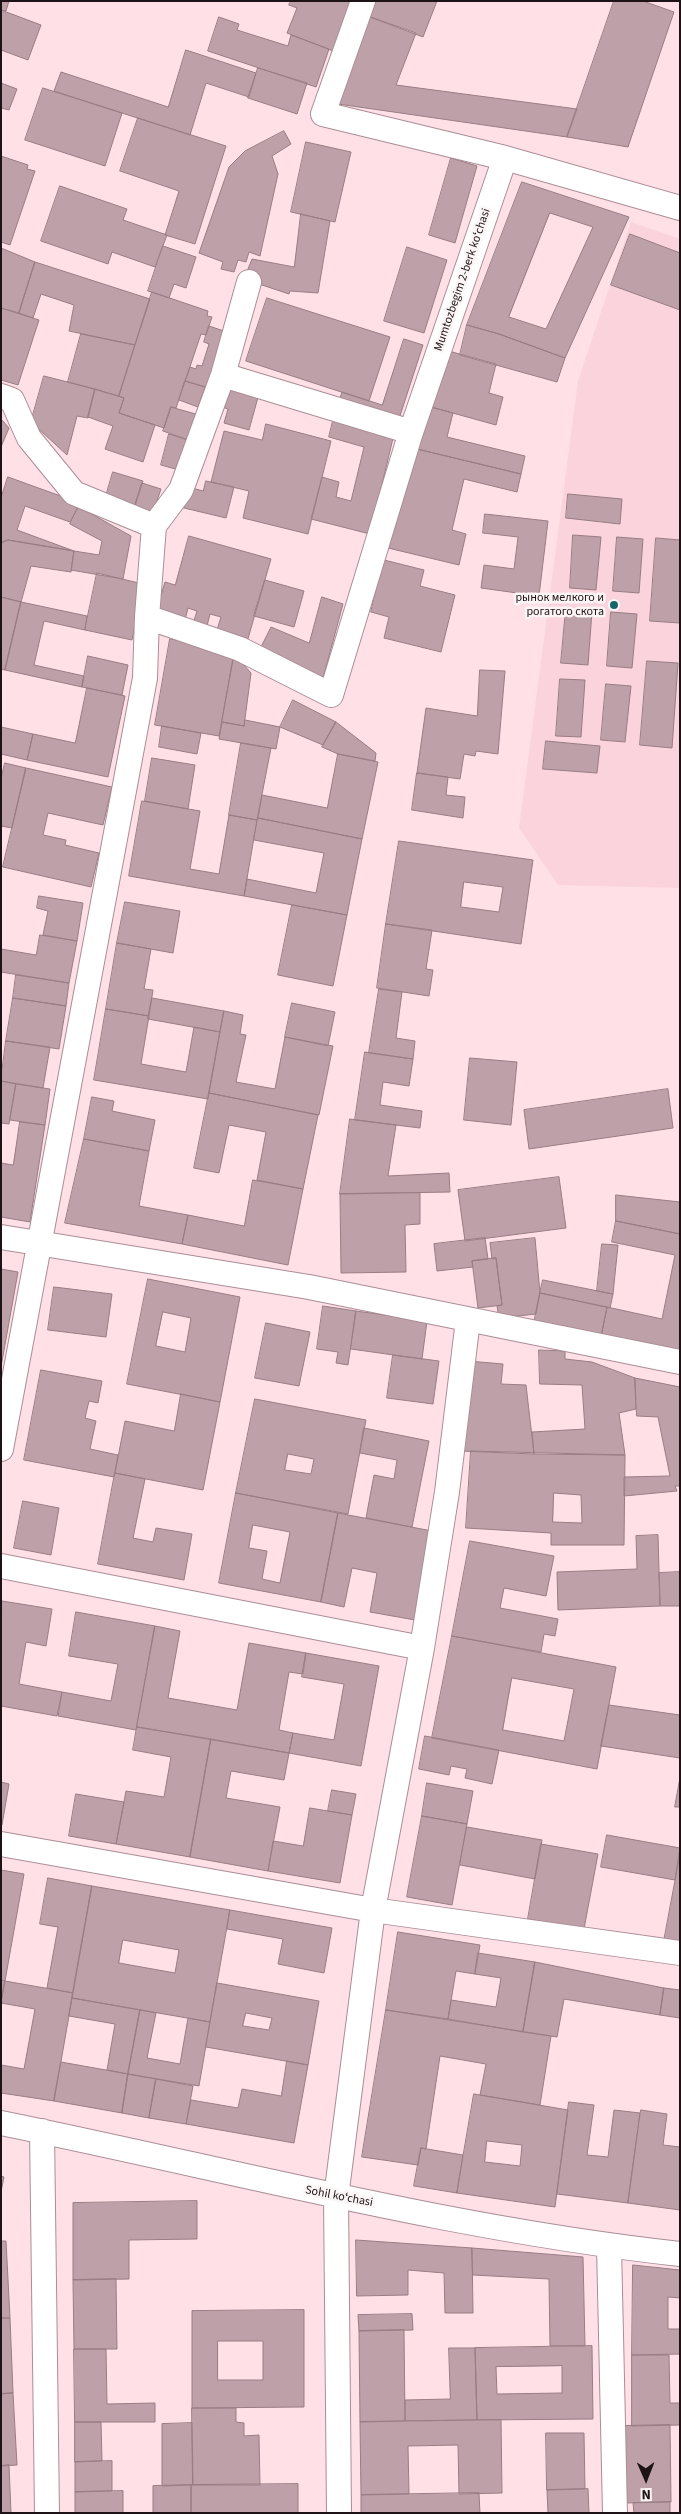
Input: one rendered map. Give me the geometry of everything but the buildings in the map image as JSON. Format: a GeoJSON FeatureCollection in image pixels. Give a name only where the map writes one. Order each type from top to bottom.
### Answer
{"type":"FeatureCollection","features":[{"type":"Feature","properties":{"kind":"street"},"geometry":{"type":"LineString","coordinates":[[362,1],[323,114],[505,158],[680,208]]}},
{"type":"Feature","properties":{"kind":"street","name":"Mumtozbegim 2-berk koʻchasi"},"geometry":{"type":"LineString","coordinates":[[147,617],[240,649],[331,695],[411,432],[505,158]]}},
{"type":"Feature","properties":{"kind":"street"},"geometry":{"type":"LineString","coordinates":[[1,1449],[145,678],[147,617],[154,526],[181,490],[223,375],[249,282]]}},
{"type":"Feature","properties":{"kind":"street"},"geometry":{"type":"LineString","coordinates":[[223,375],[411,432]]}},
{"type":"Feature","properties":{"kind":"street"},"geometry":{"type":"LineString","coordinates":[[1,396],[12,400],[30,438],[74,493],[154,526]]}},
{"type":"Feature","properties":{"kind":"street"},"geometry":{"type":"LineString","coordinates":[[1,1237],[309,1287],[680,1362]]}},
{"type":"Feature","properties":{"kind":"street"},"geometry":{"type":"LineString","coordinates":[[339,2513],[336,2197],[373,1910],[422,1648],[446,1492],[468,1320]]}},
{"type":"Feature","properties":{"kind":"street"},"geometry":{"type":"LineString","coordinates":[[1,1566],[422,1648]]}},
{"type":"Feature","properties":{"kind":"street"},"geometry":{"type":"LineString","coordinates":[[1,1844],[373,1910],[680,1953]]}},
{"type":"Feature","properties":{"kind":"street","name":"Sohil koʻchasi"},"geometry":{"type":"LineString","coordinates":[[1,2123],[336,2197],[609,2246],[680,2254]]}},
{"type":"Feature","properties":{"kind":"street"},"geometry":{"type":"LineString","coordinates":[[42,2132],[47,2513]]}},
{"type":"Feature","properties":{"kind":"street"},"geometry":{"type":"LineString","coordinates":[[609,2246],[615,2513]]}},
{"type":"Feature","properties":{"kind":"shaded area","name":"рынок мелкого и рогатого скота"},"geometry":{"type":"Polygon","coordinates":[[[631,222],[680,239],[680,888],[558,885],[519,828],[578,381],[631,222]]]}},
{"type":"Feature","properties":{"kind":"place","name":"рынок мелкого и рогатого скота"},"geometry":{"type":"Point","coordinates":[614,605]}}]}
